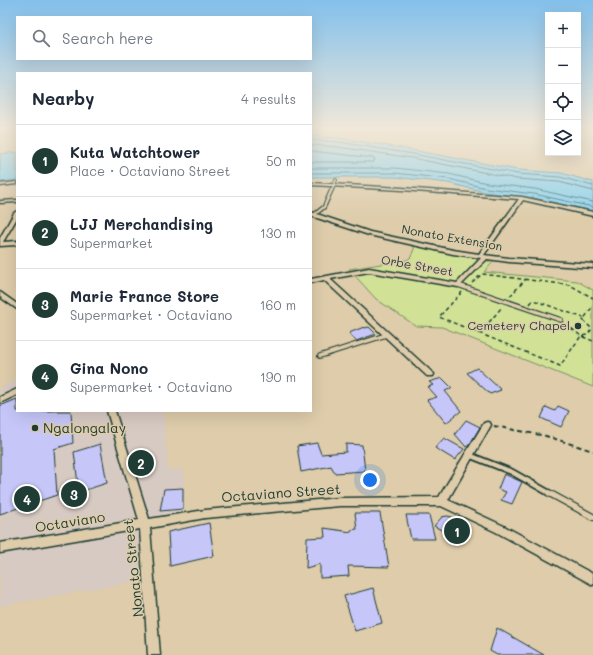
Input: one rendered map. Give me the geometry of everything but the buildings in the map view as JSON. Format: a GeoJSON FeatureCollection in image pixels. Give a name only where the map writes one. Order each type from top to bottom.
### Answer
{"type":"FeatureCollection","features":[{"type":"Feature","properties":{"kind":"street"},"geometry":{"type":"LineString","coordinates":[[0,184],[16,183]]}},
{"type":"Feature","properties":{"kind":"street"},"geometry":{"type":"LineString","coordinates":[[312,184],[445,191],[522,198],[593,214]]}},
{"type":"Feature","properties":{"kind":"street","name":"Orbe Street"},"geometry":{"type":"LineString","coordinates":[[312,281],[369,270],[458,285],[482,257],[522,198]]}},
{"type":"Feature","properties":{"kind":"street"},"geometry":{"type":"LineString","coordinates":[[0,202],[16,201]]}},
{"type":"Feature","properties":{"kind":"street"},"geometry":{"type":"LineString","coordinates":[[0,244],[16,215]]}},
{"type":"Feature","properties":{"kind":"street","name":"Nonato Extension"},"geometry":{"type":"LineString","coordinates":[[312,215],[384,237],[482,257],[593,266]]}},
{"type":"Feature","properties":{"kind":"street"},"geometry":{"type":"LineString","coordinates":[[0,244],[16,243]]}},
{"type":"Feature","properties":{"kind":"street"},"geometry":{"type":"LineString","coordinates":[[325,278],[430,374]]}},
{"type":"Feature","properties":{"kind":"street"},"geometry":{"type":"LineString","coordinates":[[0,294],[16,304]]}},
{"type":"Feature","properties":{"kind":"street"},"geometry":{"type":"LineString","coordinates":[[0,400],[16,392]]}},
{"type":"Feature","properties":{"kind":"street","name":"Nonato Street"},"geometry":{"type":"LineString","coordinates":[[111,412],[145,524],[154,655]]}},
{"type":"Feature","properties":{"kind":"street"},"geometry":{"type":"LineString","coordinates":[[442,502],[487,425]]}},
{"type":"Feature","properties":{"kind":"street","name":"Octaviano Street"},"geometry":{"type":"LineString","coordinates":[[145,524],[206,514],[340,502],[442,502],[500,529],[593,580]]}},
{"type":"Feature","properties":{"kind":"street","name":"Octaviano"},"geometry":{"type":"LineString","coordinates":[[0,548],[145,524]]}},
{"type":"Feature","properties":{"kind":"lane"},"geometry":{"type":"LineString","coordinates":[[312,215],[324,207],[336,180]]}},
{"type":"Feature","properties":{"kind":"lane"},"geometry":{"type":"LineString","coordinates":[[458,285],[561,320]]}},
{"type":"Feature","properties":{"kind":"lane"},"geometry":{"type":"LineString","coordinates":[[320,356],[386,335]]}},
{"type":"Feature","properties":{"kind":"lane"},"geometry":{"type":"LineString","coordinates":[[469,455],[512,472],[593,517]]}},
{"type":"Feature","properties":{"kind":"path"},"geometry":{"type":"LineString","coordinates":[[584,318],[583,320],[592,329],[587,335],[581,336],[560,366],[439,317],[467,287],[482,274],[570,285],[593,298]]}},
{"type":"Feature","properties":{"kind":"path"},"geometry":{"type":"LineString","coordinates":[[527,308],[533,300],[584,318]]}},
{"type":"Feature","properties":{"kind":"path"},"geometry":{"type":"LineString","coordinates":[[584,318],[593,306]]}},
{"type":"Feature","properties":{"kind":"path"},"geometry":{"type":"LineString","coordinates":[[561,320],[581,336],[593,341]]}},
{"type":"Feature","properties":{"kind":"path"},"geometry":{"type":"LineString","coordinates":[[487,425],[546,436],[593,451]]}},
{"type":"Feature","properties":{"kind":"shaded area"},"geometry":{"type":"Polygon","coordinates":[[[16,380],[16,412],[163,412],[168,470],[184,469],[183,516],[148,530],[137,581],[0,606],[0,385],[3,387],[16,380]]]}},
{"type":"Feature","properties":{"kind":"green space"},"geometry":{"type":"Polygon","coordinates":[[[415,246],[493,262],[484,272],[577,281],[593,290],[593,387],[442,327],[416,326],[376,299],[349,269],[407,260],[411,257],[415,246]]]}},
{"type":"Feature","properties":{"kind":"water"},"geometry":{"type":"Polygon","coordinates":[[[0,159],[16,159],[16,180],[0,182],[0,159]]]}},
{"type":"Feature","properties":{"kind":"water"},"geometry":{"type":"Polygon","coordinates":[[[312,159],[457,159],[518,170],[561,173],[593,182],[593,211],[534,198],[485,192],[448,183],[395,177],[312,177],[312,159]]]}},
{"type":"Feature","properties":{"kind":"place","name":"Cemetery Chapel"},"geometry":{"type":"Point","coordinates":[578,326]}},
{"type":"Feature","properties":{"kind":"place","name":"Ngalongalay"},"geometry":{"type":"Point","coordinates":[35,428]}},
{"type":"Feature","properties":{"kind":"place","name":"LJJ Merchandising"},"geometry":{"type":"Point","coordinates":[141,463]}},
{"type":"Feature","properties":{"kind":"place","name":"Marie France Store"},"geometry":{"type":"Point","coordinates":[74,494]}},
{"type":"Feature","properties":{"kind":"place","name":"Gina Nono"},"geometry":{"type":"Point","coordinates":[27,499]}},
{"type":"Feature","properties":{"kind":"place","name":"Kuta Watchtower"},"geometry":{"type":"Point","coordinates":[457,531]}}]}
